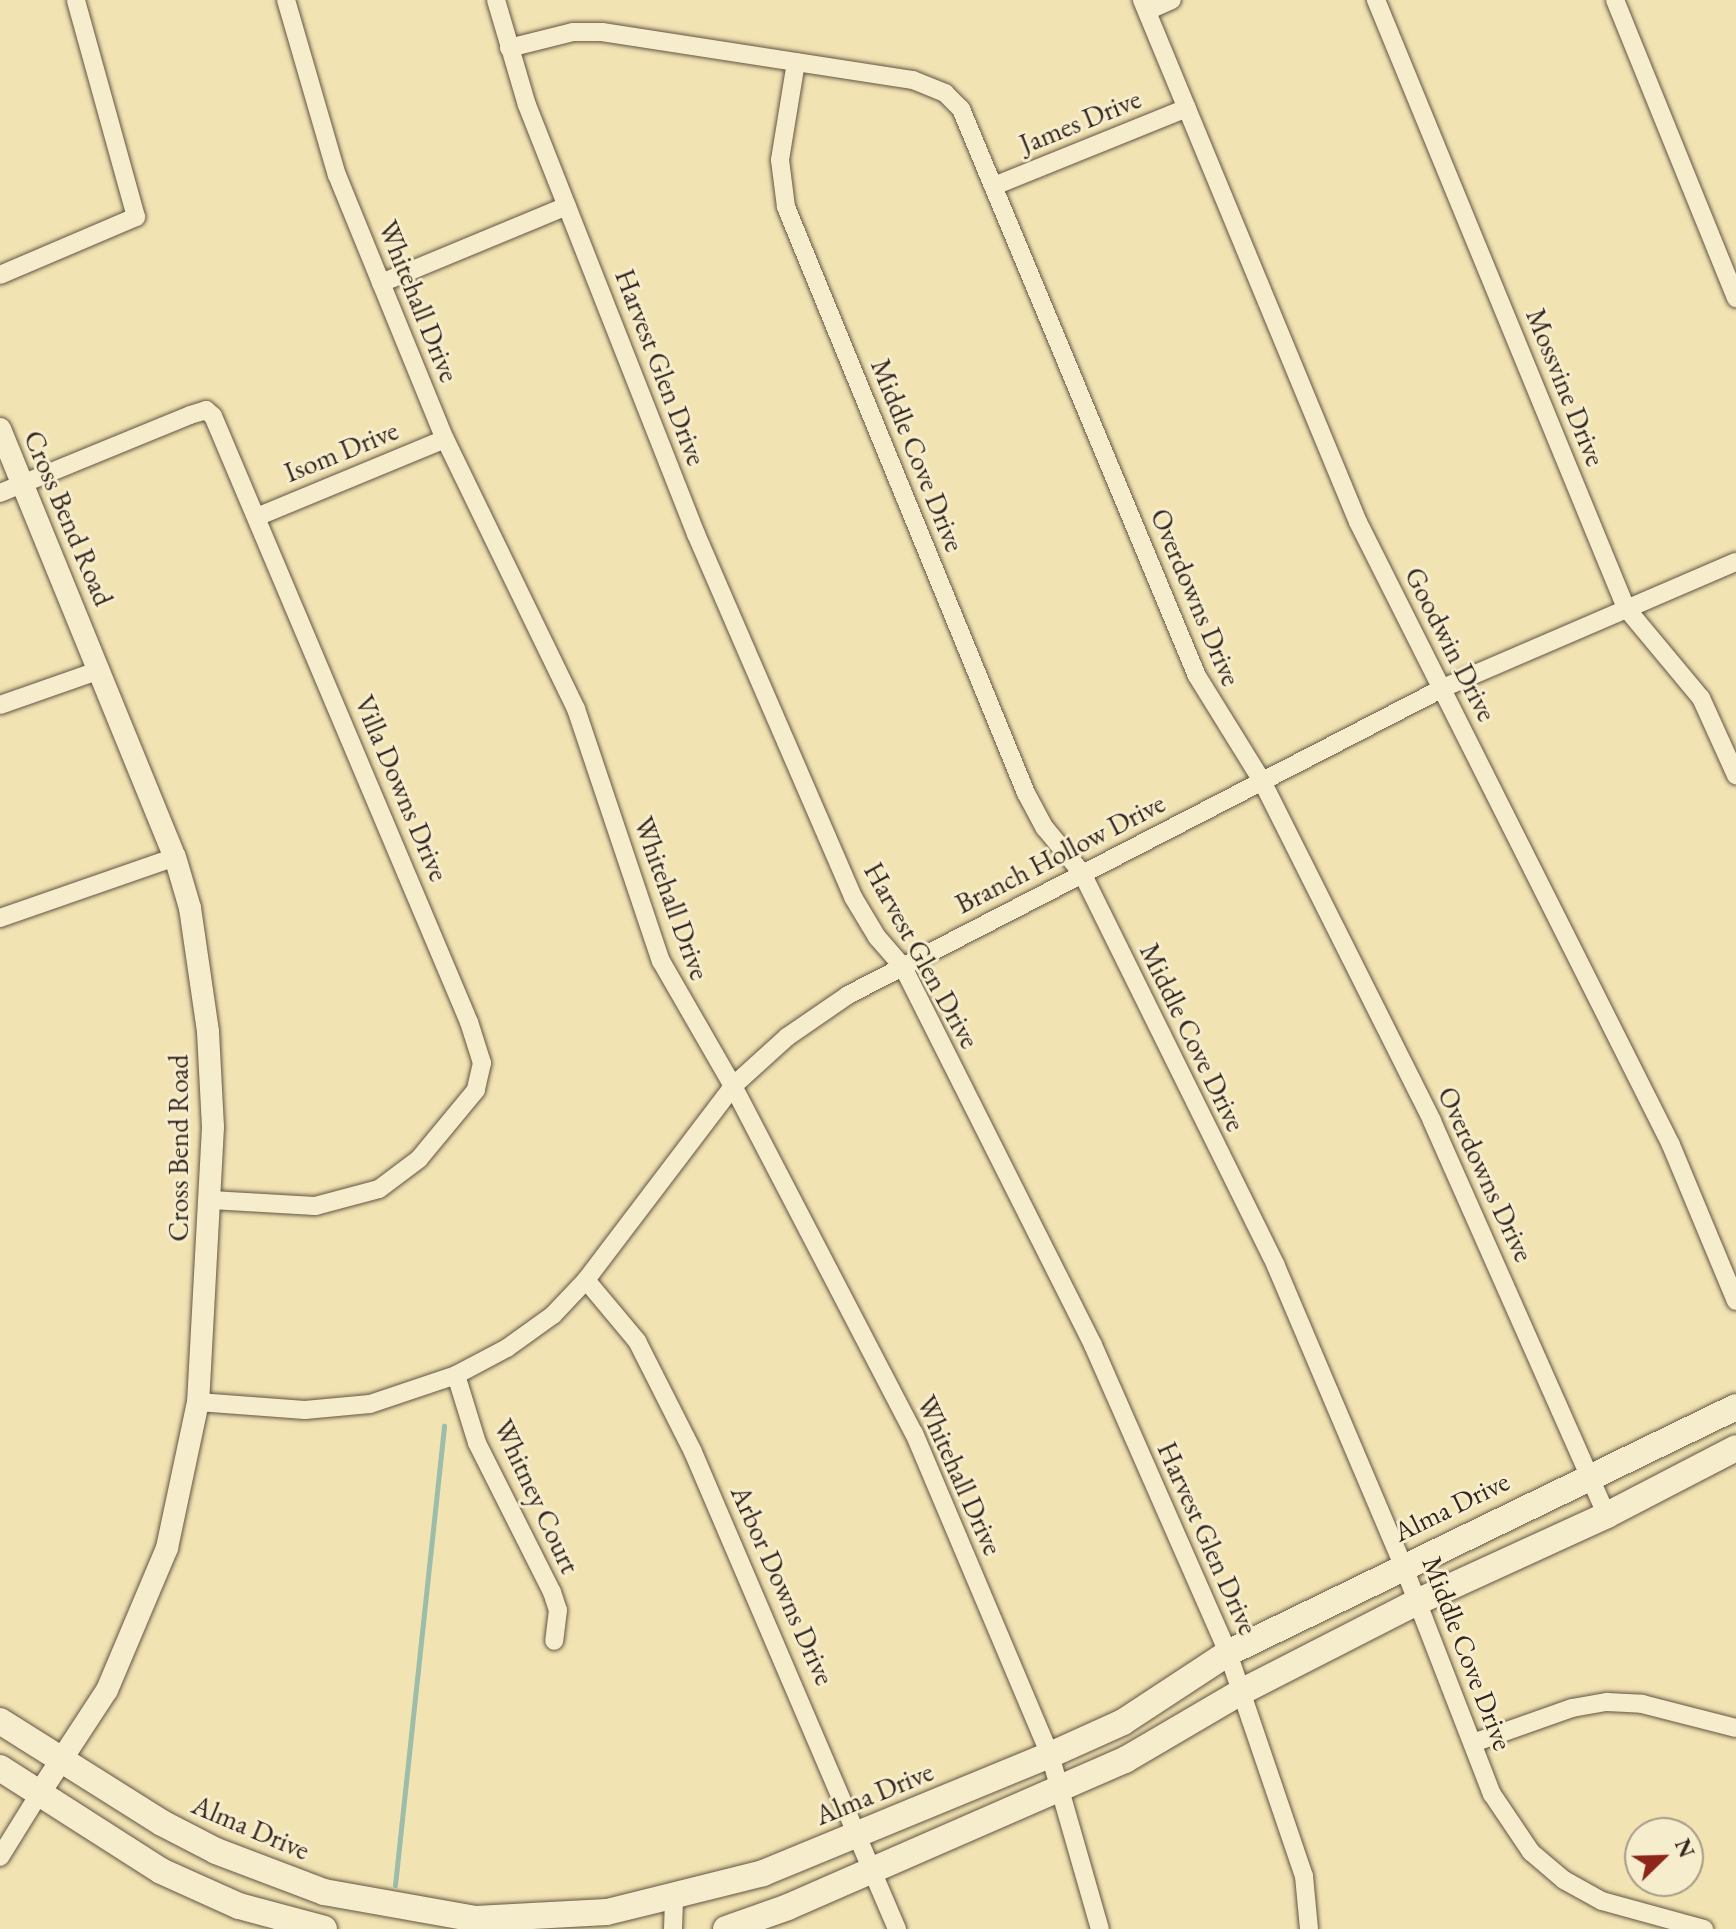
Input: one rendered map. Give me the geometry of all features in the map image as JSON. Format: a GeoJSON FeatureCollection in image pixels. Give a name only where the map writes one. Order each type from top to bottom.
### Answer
{"type":"FeatureCollection","features":[{"type":"Feature","properties":{"kind":"main road","name":"Alma Drive"},"geometry":{"type":"LineString","coordinates":[[0,1721],[162,1823],[265,1871],[324,1892],[476,1924],[607,1912],[674,1898],[763,1873],[1050,1755],[1123,1722],[1228,1653],[1403,1565],[1736,1407]]}},
{"type":"Feature","properties":{"kind":"main road"},"geometry":{"type":"LineString","coordinates":[[726,1929],[873,1870],[1125,1760],[1241,1692],[1417,1602],[1607,1515],[1736,1448]]}},
{"type":"Feature","properties":{"kind":"main road"},"geometry":{"type":"LineString","coordinates":[[0,1768],[161,1871],[239,1906],[324,1929]]}},
{"type":"Feature","properties":{"kind":"street"},"geometry":{"type":"LineString","coordinates":[[0,275],[136,217],[76,0]]}},
{"type":"Feature","properties":{"kind":"street","name":"Whitehall Drive"},"geometry":{"type":"LineString","coordinates":[[286,0],[337,175],[445,439],[576,709],[661,961],[733,1086],[914,1433],[1062,1785],[1100,1929]]}},
{"type":"Feature","properties":{"kind":"street","name":"Harvest Glen Drive"},"geometry":{"type":"LineString","coordinates":[[496,0],[509,48],[567,206],[696,534],[847,882],[877,937],[903,967],[1093,1345],[1228,1653],[1304,1876],[1309,1929]]}},
{"type":"Feature","properties":{"kind":"street"},"geometry":{"type":"LineString","coordinates":[[1144,5],[1172,0]]}},
{"type":"Feature","properties":{"kind":"street","name":"Mossvine Drive"},"geometry":{"type":"LineString","coordinates":[[1376,0],[1626,608],[1701,698],[1736,775]]}},
{"type":"Feature","properties":{"kind":"street"},"geometry":{"type":"LineString","coordinates":[[1615,0],[1736,298]]}},
{"type":"Feature","properties":{"kind":"street","name":"Goodwin Drive"},"geometry":{"type":"LineString","coordinates":[[1144,5],[1358,522],[1671,1145],[1736,1301]]}},
{"type":"Feature","properties":{"kind":"street","name":"Overdowns Drive"},"geometry":{"type":"LineString","coordinates":[[509,48],[573,32],[602,32],[913,80],[945,93],[961,109],[1197,676],[1262,781],[1432,1121],[1607,1515]]}},
{"type":"Feature","properties":{"kind":"street","name":"Middle Cove Drive"},"geometry":{"type":"LineString","coordinates":[[796,62],[780,160],[786,207],[1026,793],[1045,828],[1082,873],[1276,1266],[1403,1565],[1492,1794],[1531,1852],[1564,1880],[1602,1901],[1665,1924],[1704,1929]]}},
{"type":"Feature","properties":{"kind":"street","name":"James Drive"},"geometry":{"type":"LineString","coordinates":[[994,186],[1187,108]]}},
{"type":"Feature","properties":{"kind":"street"},"geometry":{"type":"LineString","coordinates":[[381,283],[567,206]]}},
{"type":"Feature","properties":{"kind":"street","name":"Villa Downs Drive"},"geometry":{"type":"LineString","coordinates":[[23,484],[206,410],[259,516],[482,1063],[476,1090],[419,1159],[379,1189],[315,1206],[211,1200]]}},
{"type":"Feature","properties":{"kind":"street","name":"Cross Bend Road"},"geometry":{"type":"LineString","coordinates":[[0,429],[175,857],[190,908],[208,1032],[211,1200],[198,1402],[167,1548],[107,1690],[0,1857]]}},
{"type":"Feature","properties":{"kind":"street","name":"Isom Drive"},"geometry":{"type":"LineString","coordinates":[[259,516],[445,439]]}},
{"type":"Feature","properties":{"kind":"street"},"geometry":{"type":"LineString","coordinates":[[0,493],[23,484]]}},
{"type":"Feature","properties":{"kind":"street","name":"Branch Hollow Drive"},"geometry":{"type":"LineString","coordinates":[[198,1402],[305,1410],[352,1407],[402,1396],[456,1375],[553,1315],[586,1280],[733,1086],[787,1037],[848,995],[1443,688],[1736,562]]}},
{"type":"Feature","properties":{"kind":"street"},"geometry":{"type":"LineString","coordinates":[[0,705],[100,670]]}},
{"type":"Feature","properties":{"kind":"street"},"geometry":{"type":"LineString","coordinates":[[0,918],[175,857]]}},
{"type":"Feature","properties":{"kind":"street","name":"Arbor Downs Drive"},"geometry":{"type":"LineString","coordinates":[[586,1280],[637,1341],[693,1452],[860,1833],[897,1929]]}},
{"type":"Feature","properties":{"kind":"street","name":"Whitney Court"},"geometry":{"type":"LineString","coordinates":[[456,1375],[477,1443],[555,1601],[559,1624],[554,1641]]}},
{"type":"Feature","properties":{"kind":"street"},"geometry":{"type":"LineString","coordinates":[[1473,1743],[1572,1708],[1607,1702],[1642,1704],[1736,1728]]}},
{"type":"Feature","properties":{"kind":"street"},"geometry":{"type":"LineString","coordinates":[[673,1929],[674,1898]]}},
{"type":"Feature","properties":{"kind":"waterway"},"geometry":{"type":"LineString","coordinates":[[395,1885],[444,1426]]}}]}
